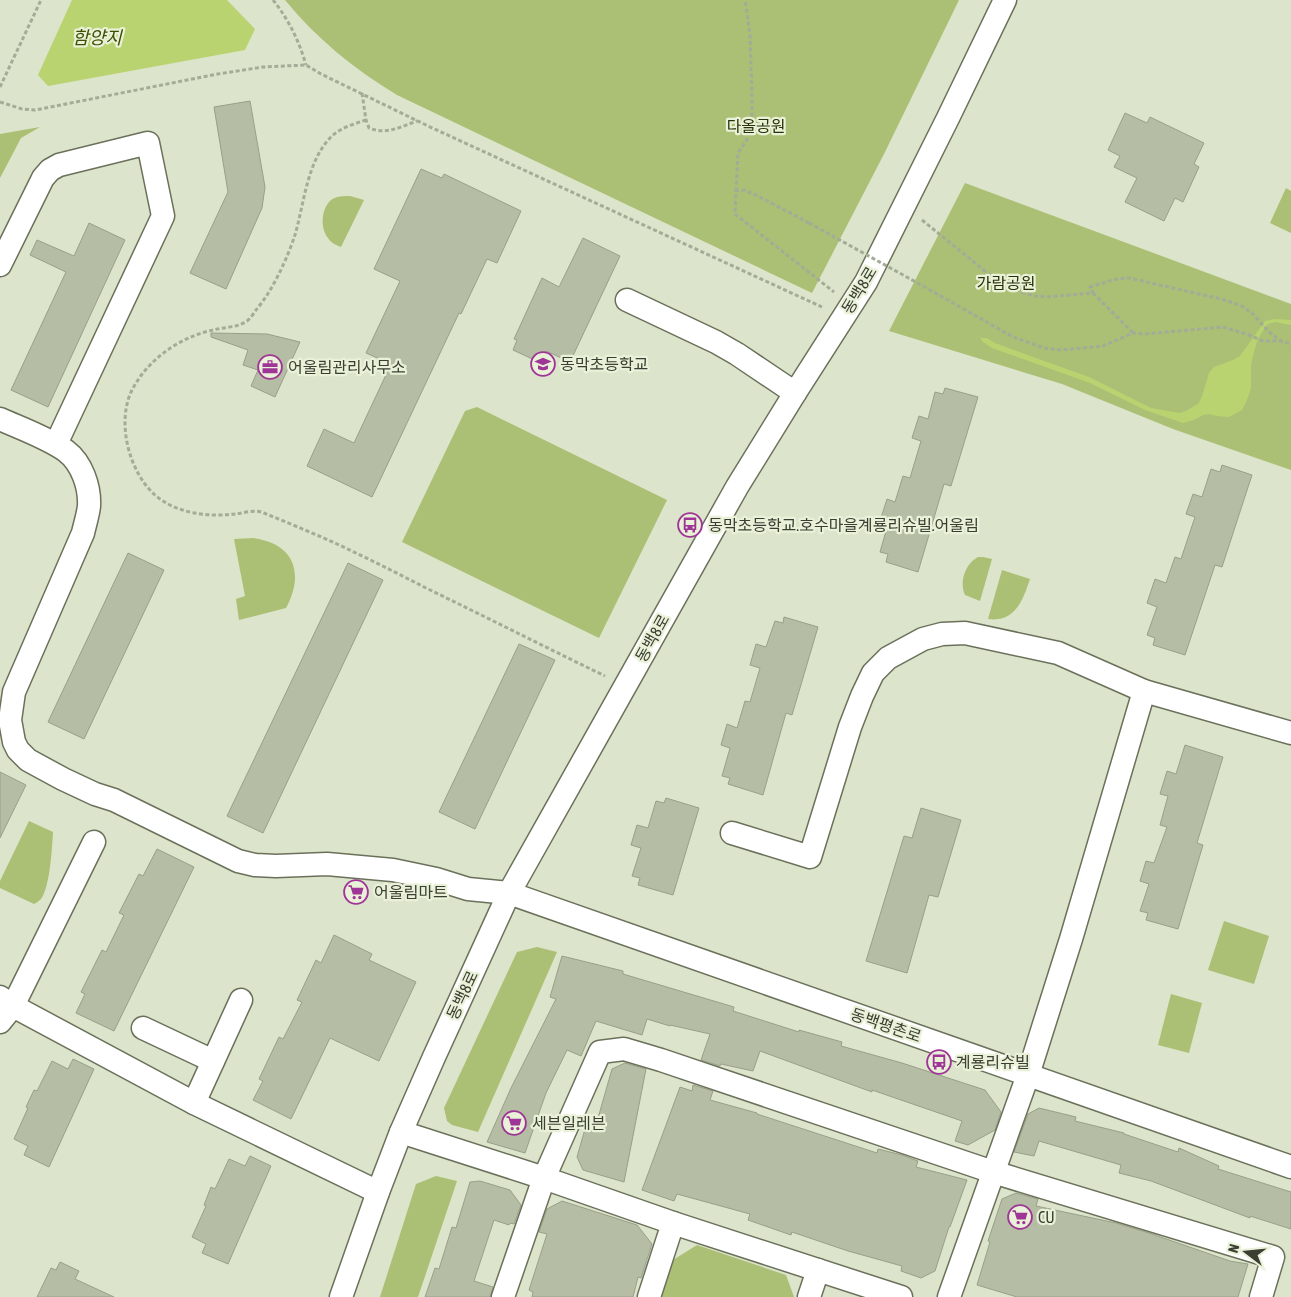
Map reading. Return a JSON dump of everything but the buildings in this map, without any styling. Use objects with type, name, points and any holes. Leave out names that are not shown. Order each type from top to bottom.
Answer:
[{"type":"street","name":"동백8로","points":[[341,1297],[401,1132],[509,893],[738,487],[866,282],[1005,0]]},
{"type":"street","points":[[0,265],[43,178],[50,170],[59,165],[148,143],[163,216],[56,444]]},
{"type":"street","points":[[627,300],[716,342],[795,393]]},
{"type":"street","name":"동백평촌로","points":[[0,418],[56,444],[68,452],[78,464],[85,479],[88,492],[89,506],[83,533],[14,692],[10,720],[12,732],[18,750],[28,760],[238,861],[276,866],[327,864],[393,870],[468,888],[509,893],[1291,1167]]},
{"type":"street","points":[[732,833],[810,857],[850,727],[873,673],[888,658],[923,639],[942,634],[965,633],[1058,653],[1144,690],[1291,733]]},
{"type":"street","points":[[949,1297],[1028,1074],[1071,939],[1144,690]]},
{"type":"street","points":[[94,842],[4,1008],[378,1192]]},
{"type":"street","points":[[194,1103],[241,1000]]},
{"type":"street","points":[[144,1028],[213,1061]]},
{"type":"street","points":[[503,1297],[544,1178],[600,1052],[624,1049],[993,1172],[1273,1257],[1261,1297]]},
{"type":"street","points":[[401,1132],[900,1297]]},
{"type":"street","points":[[649,1297],[673,1223]]},
{"type":"street","points":[[810,1297],[818,1270]]},
{"type":"path","points":[[0,88],[41,0]]},
{"type":"path","points":[[273,0],[296,36],[306,65]]},
{"type":"path","points":[[745,0],[750,35],[752,118],[748,138],[738,153],[735,214],[847,311]]},
{"type":"path","points":[[0,102],[22,109],[35,110],[227,72],[263,67],[306,65],[417,121],[847,311]]},
{"type":"path","points":[[362,93],[369,128],[377,131],[386,131],[417,121]]},
{"type":"path","points":[[366,120],[352,124],[330,137],[312,170],[294,236],[283,263],[259,307],[247,321],[231,327],[197,334],[181,342],[152,362],[141,375],[131,392],[126,411],[126,432],[135,469],[156,496],[169,505],[201,515],[220,516],[258,511],[338,544],[625,687]]},
{"type":"path","points":[[736,191],[744,190],[756,195],[1013,337],[1044,348],[1062,350],[1103,346],[1133,333],[1144,334],[1223,327],[1250,335],[1262,341],[1281,341],[1291,344]]},
{"type":"path","points":[[904,206],[991,276],[1006,284],[1034,296],[1047,298],[1093,293]]},
{"type":"path","points":[[1133,333],[1093,293],[1090,287],[1120,278],[1129,278],[1221,298],[1252,312],[1281,341]]},
{"type":"green space","name":"다올공원","points":[[285,0],[959,0],[884,154],[812,293],[397,95],[351,64],[310,28]]},
{"type":"green space","points":[[40,127],[21,138],[0,178],[0,134]]},
{"type":"green space","name":"가람공원","points":[[965,183],[1291,304],[1291,470],[1173,429],[1062,384],[889,331]]},
{"type":"green space","points":[[1286,188],[1291,191],[1291,233],[1270,223]]},
{"type":"green space","points":[[350,196],[364,200],[341,247],[332,243],[325,234],[323,224],[324,213],[331,200]]},
{"type":"green space","points":[[477,407],[667,500],[599,638],[402,542],[465,411]]},
{"type":"green space","points":[[253,538],[278,546],[286,553],[292,562],[295,572],[295,583],[286,608],[239,620],[236,599],[245,596],[234,539]]},
{"type":"green space","points":[[978,557],[992,559],[980,601],[965,595],[963,590],[964,574],[973,560]]},
{"type":"green space","points":[[1002,570],[1030,579],[1021,602],[1011,614],[997,619],[988,619]]},
{"type":"green space","points":[[29,821],[53,832],[47,886],[41,899],[34,904],[0,888],[0,881]]},
{"type":"green space","points":[[1224,921],[1269,936],[1254,984],[1208,970]]},
{"type":"green space","points":[[537,947],[557,952],[478,1132],[452,1125],[447,1121],[444,1108],[517,952]]},
{"type":"green space","points":[[1171,994],[1202,1003],[1189,1053],[1158,1045]]},
{"type":"green space","points":[[436,1176],[457,1181],[418,1297],[380,1297],[416,1184]]},
{"type":"green space","points":[[697,1245],[786,1275],[794,1297],[661,1297],[673,1260]]},
{"type":"water","name":"함양지","points":[[72,0],[227,0],[255,29],[245,50],[48,86],[38,75]]},
{"type":"water","points":[[1274,319],[1291,320],[1291,325],[1275,322],[1268,324],[1262,332],[1257,341],[1251,365],[1251,388],[1242,410],[1229,417],[1208,414],[1183,423],[1145,410],[1090,383],[992,348],[980,338],[987,338],[995,343],[1089,377],[1151,408],[1180,413],[1199,403],[1209,373],[1214,367],[1240,356],[1265,321]]},
{"type":"place","name":"동막초등학교","points":[[543,364]]},
{"type":"place","name":"어울림관리사무소","points":[[270,367]]},
{"type":"place","name":"동막초등학교.호수마을계룡리슈빌.어울림","points":[[690,525]]},
{"type":"place","name":"어울림마트","points":[[356,892]]},
{"type":"place","name":"계룡리슈빌","points":[[939,1062]]},
{"type":"place","name":"세븐일레븐","points":[[514,1123]]},
{"type":"place","name":"CU","points":[[1020,1217]]}]
